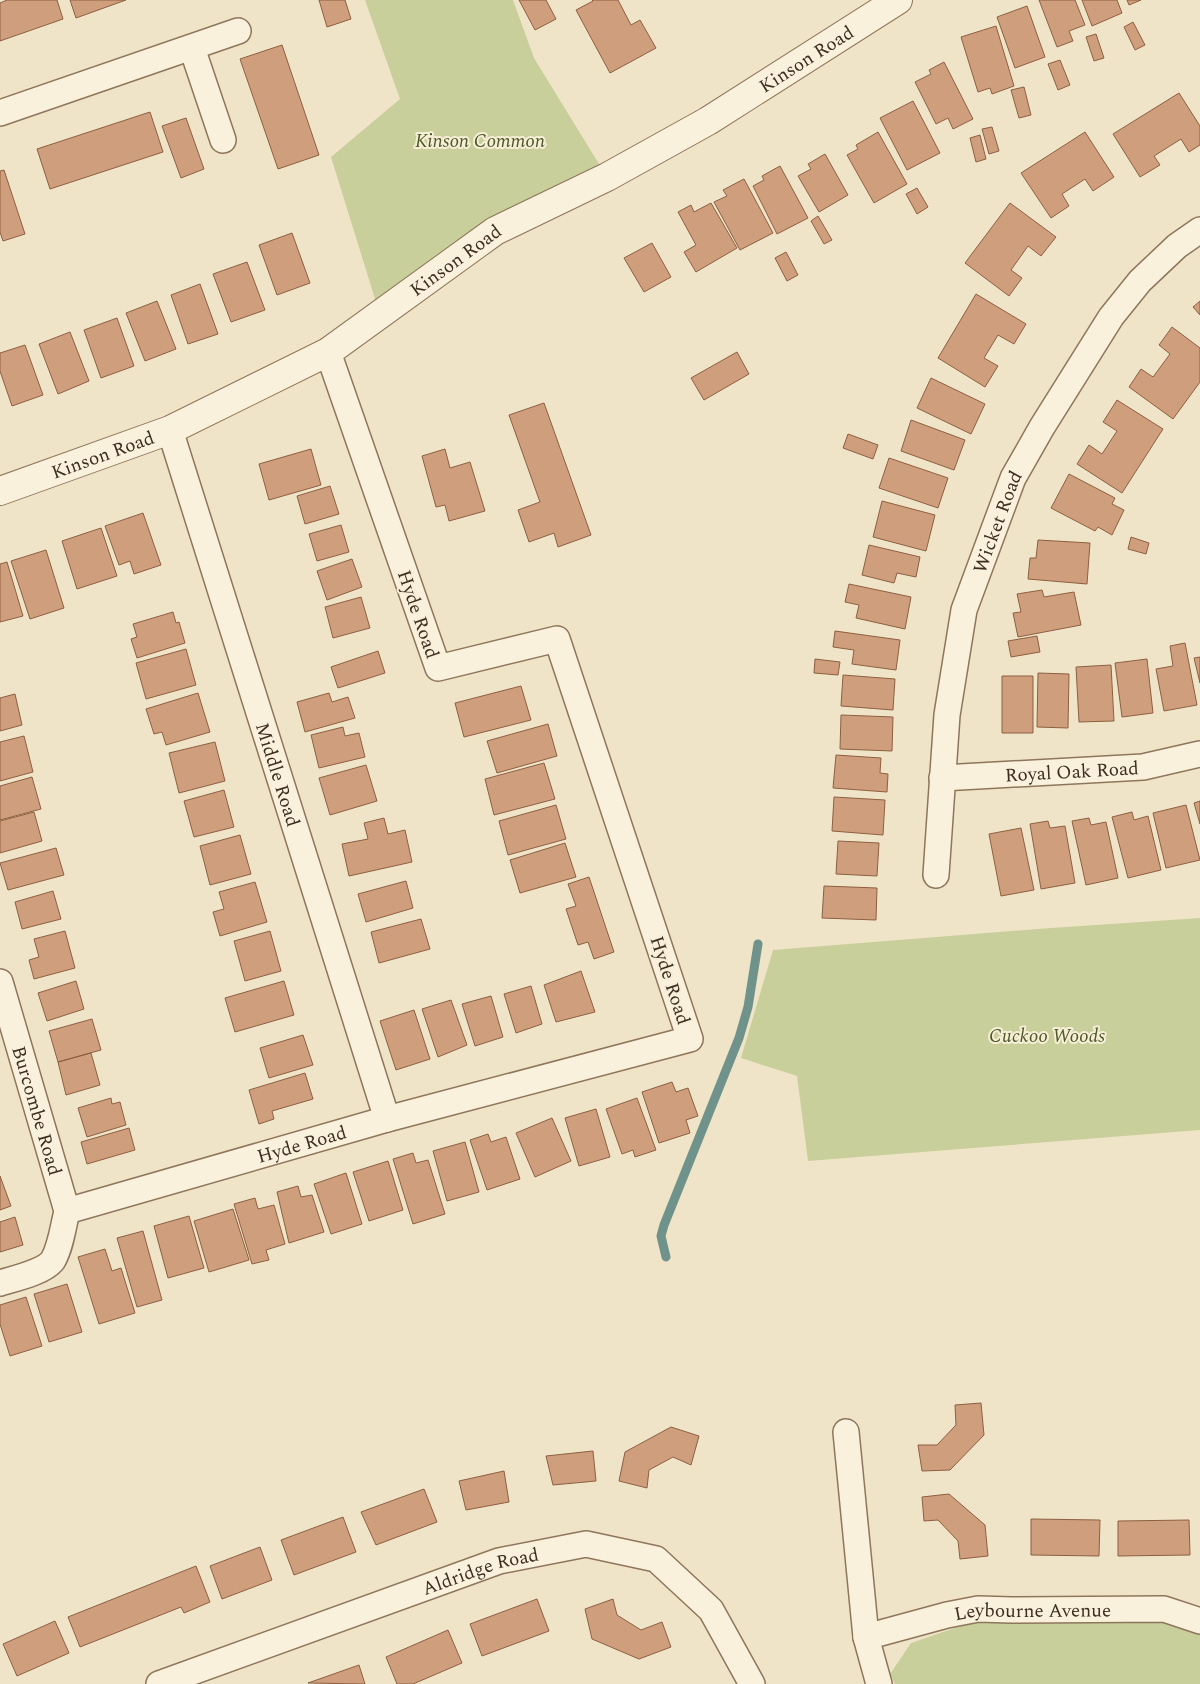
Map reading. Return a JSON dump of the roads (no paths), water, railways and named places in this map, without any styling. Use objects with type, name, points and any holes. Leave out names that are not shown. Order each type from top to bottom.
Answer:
[{"type":"street","name":"Kinson Road","points":[[0,490],[170,430],[328,352],[495,231],[607,177],[708,121],[898,0]]},
{"type":"street","points":[[0,113],[238,31]]},
{"type":"street","points":[[192,48],[222,140]]},
{"type":"street","name":"Wicket Road","points":[[936,875],[946,715],[964,610],[1013,478],[1042,427],[1111,317],[1140,281],[1177,246],[1200,230]]},
{"type":"street","name":"Hyde Road","points":[[67,1211],[387,1119],[690,1038],[558,639],[438,668],[328,352]]},
{"type":"street","name":"Middle Road","points":[[170,430],[387,1119]]},
{"type":"street","name":"Royal Oak Road","points":[[942,778],[1143,767],[1200,754]]},
{"type":"street","name":"Burcombe Road","points":[[0,982],[67,1211]]},
{"type":"street","points":[[0,1284],[37,1271],[52,1262],[61,1239],[67,1211]]},
{"type":"street","points":[[846,1432],[866,1638],[879,1684]]},
{"type":"street","name":"Aldridge Road","points":[[159,1684],[499,1561],[586,1544],[656,1559],[711,1610],[752,1684]]},
{"type":"street","name":"Leybourne Avenue","points":[[866,1638],[947,1615],[978,1609],[1164,1609],[1200,1621]]},
{"type":"waterway","points":[[666,1257],[661,1236],[664,1225],[739,1038],[748,1007],[758,944]]},
{"type":"park label","name":"Kinson Common","points":[[480,140]]},
{"type":"park label","name":"Cuckoo Woods","points":[[1047,1035]]}]
